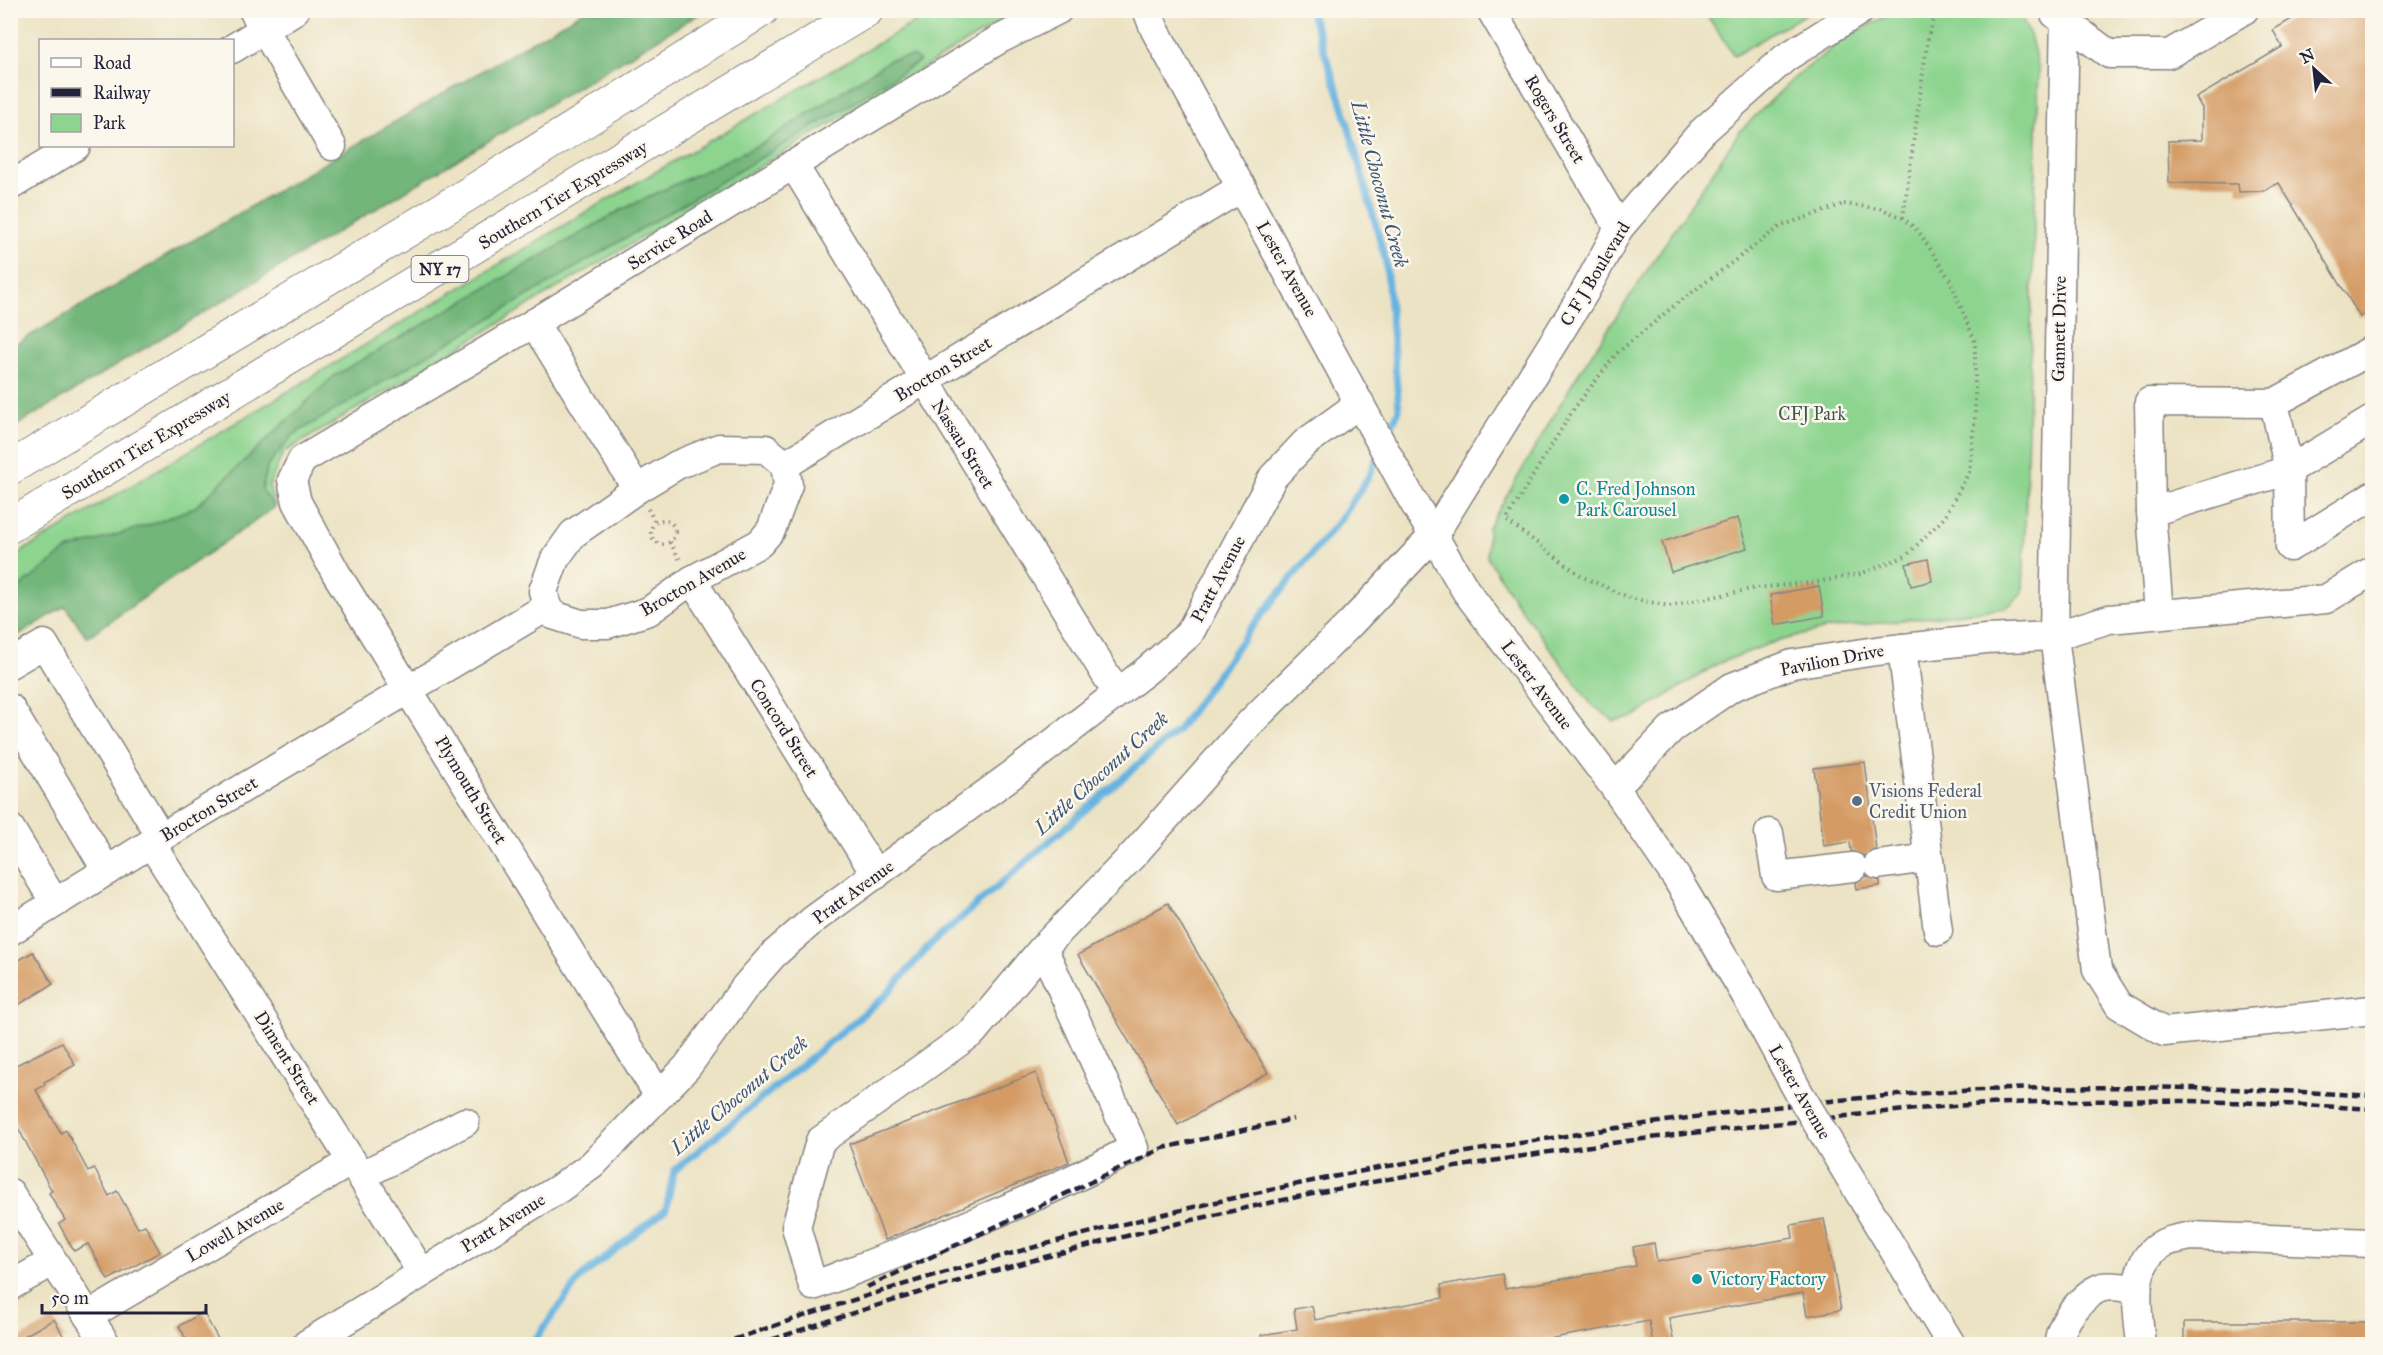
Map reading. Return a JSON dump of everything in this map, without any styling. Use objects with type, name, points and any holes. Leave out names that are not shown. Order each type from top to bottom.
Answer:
[{"type":"highway","name":"NY 17","points":[[10,468],[455,202],[762,10]]},
{"type":"highway","name":"Southern Tier Expressway","points":[[10,526],[867,10]]},
{"type":"street","points":[[234,47],[259,20],[295,10]]},
{"type":"street","name":"Service Road","points":[[292,480],[302,460],[534,323],[998,40],[1058,10]]},
{"type":"street","name":"Lester Avenue","points":[[1147,10],[1155,30],[1432,536],[1466,591],[1615,788],[1676,877],[1748,999],[1799,1093],[1951,1344]]},
{"type":"street","name":"Rogers Street","points":[[1491,10],[1619,228]]},
{"type":"street","name":"C F J Boulevard","points":[[1043,948],[1134,1148],[1082,1176],[966,1227],[813,1286],[796,1227],[820,1141],[973,1032],[1043,948],[1134,854],[1250,723],[1350,624],[1432,536],[1584,294],[1619,228],[1702,132],[1785,58],[1861,10]]},
{"type":"street","points":[[2060,14],[2109,54],[2169,54],[2244,10]]},
{"type":"street","name":"Gannett Drive","points":[[2060,14],[2054,636],[2097,970],[2119,1005],[2164,1032],[2373,1010]]},
{"type":"street","points":[[259,20],[332,146]]},
{"type":"street","points":[[12,183],[74,147]]},
{"type":"street","name":"Nassau Street","points":[[793,164],[1117,693]]},
{"type":"street","name":"Brocton Street","points":[[785,465],[1242,187]]},
{"type":"street","points":[[534,323],[637,489]]},
{"type":"street","points":[[2159,614],[2151,512],[2149,402],[2274,403],[2373,350]]},
{"type":"street","points":[[2274,403],[2289,470],[2290,547],[2373,496]]},
{"type":"street","name":"Pratt Avenue","points":[[307,1344],[568,1183],[592,1165],[687,1067],[745,987],[773,955],[813,920],[1013,774],[1189,634],[1273,477],[1305,442],[1363,410]]},
{"type":"street","points":[[2151,512],[2289,470],[2373,420]]},
{"type":"street","points":[[410,690],[547,607],[543,591],[555,559],[573,534],[637,489],[677,465],[719,448],[766,449],[785,465]]},
{"type":"street","name":"Brocton Avenue","points":[[547,607],[553,615],[581,624],[608,624],[649,611],[692,580],[760,543],[771,530],[788,485],[785,465]]},
{"type":"street","name":"Plymouth Street","points":[[292,480],[297,502],[325,552],[659,1096]]},
{"type":"street","name":"Pavilion Drive","points":[[1615,788],[1671,729],[1732,687],[1792,664],[1902,648],[1986,639],[2054,636],[2109,619],[2326,599],[2373,571]]},
{"type":"street","name":"Concord Street","points":[[692,580],[876,875]]},
{"type":"street","name":"Diment Street","points":[[10,664],[44,644],[156,840],[422,1273]]},
{"type":"street","points":[[1902,648],[1938,931]]},
{"type":"street","name":"Brocton Street","points":[[10,931],[156,840],[410,690]]},
{"type":"street","points":[[10,708],[107,870]]},
{"type":"street","points":[[10,828],[56,903]]},
{"type":"street","points":[[1769,833],[1776,876],[1928,858]]},
{"type":"street","name":"Lowell Avenue","points":[[87,1316],[357,1169],[465,1122]]},
{"type":"street","points":[[10,1193],[106,1344]]},
{"type":"street","points":[[2141,1344],[2136,1289],[2146,1257],[2164,1243],[2191,1236],[2373,1243]]},
{"type":"street","points":[[10,1286],[52,1262]]},
{"type":"street","points":[[2059,1344],[2059,1337],[2071,1310],[2102,1287],[2136,1289]]},
{"type":"path","points":[[1904,218],[1928,37],[1937,10]]},
{"type":"path","points":[[1844,204],[1882,209],[1904,218],[1919,232],[1950,280],[1975,342],[1975,416],[1969,472],[1944,518],[1906,556],[1860,574],[1817,582],[1756,588],[1669,606],[1630,598],[1583,578],[1506,520],[1573,410],[1617,353],[1675,305],[1781,226],[1844,204]]},
{"type":"path","points":[[662,519],[673,525],[675,531],[674,537],[664,544],[652,539],[650,533],[655,522],[662,519]]},
{"type":"green space","points":[[1775,10],[1811,11],[1734,56],[1704,11],[1753,13]]},
{"type":"green space","points":[[584,11],[704,11],[11,429],[11,347]]},
{"type":"green space","points":[[934,11],[1018,11],[283,453],[269,486],[275,507],[87,637],[65,606],[11,640],[11,558],[581,215]]},
{"type":"green space","name":"CFJ Park","points":[[1896,11],[2018,11],[2030,35],[2039,69],[2023,593],[2006,608],[1826,629],[1771,643],[1717,664],[1633,717],[1614,721],[1591,704],[1515,601],[1487,557],[1488,528],[1575,379],[1740,131],[1793,79],[1846,37]]},
{"type":"green space","points":[[913,56],[920,61],[835,114],[293,435],[268,465],[262,490],[275,507],[87,637],[65,606],[11,640],[11,594],[67,550],[155,523],[195,507],[334,376],[621,210],[765,142],[891,59]]},
{"type":"building","points":[[2307,10],[2373,10],[2373,310],[2360,317],[2279,183],[2263,191],[2239,192],[2238,184],[2169,183],[2168,141],[2202,140],[2202,108],[2196,98],[2282,47],[2273,30]]},
{"type":"building","points":[[1738,518],[1747,548],[1671,572],[1662,542]]},
{"type":"building","points":[[1928,559],[1932,581],[1911,586],[1906,564]]},
{"type":"building","points":[[1819,586],[1824,616],[1775,625],[1770,595]]},
{"type":"building","points":[[1865,762],[1876,849],[1865,856],[1851,851],[1850,842],[1824,846],[1814,768]]},
{"type":"building","points":[[1866,876],[1880,881],[1880,886],[1856,889],[1855,883]]},
{"type":"building","points":[[1168,903],[1268,1073],[1178,1125],[1078,955]]},
{"type":"building","points":[[33,952],[53,984],[10,1010],[10,965]]},
{"type":"building","points":[[62,1042],[75,1065],[44,1082],[45,1085],[36,1090],[61,1133],[66,1130],[88,1171],[94,1168],[109,1196],[117,1191],[138,1228],[145,1225],[160,1252],[108,1280],[88,1244],[74,1251],[59,1224],[65,1220],[49,1193],[52,1191],[10,1113],[10,1068]]},
{"type":"building","points":[[1036,1073],[1069,1162],[885,1240],[849,1144]]},
{"type":"building","name":"Victory Factory","points":[[1824,1219],[1841,1310],[1807,1316],[1803,1293],[1669,1318],[1674,1344],[1653,1344],[1649,1321],[1519,1344],[1262,1344],[1261,1335],[1297,1329],[1294,1309],[1312,1306],[1315,1320],[1443,1298],[1441,1285],[1502,1274],[1505,1289],[1636,1266],[1633,1247],[1654,1243],[1657,1262],[1793,1238],[1791,1225]]},
{"type":"building","points":[[203,1312],[221,1344],[189,1344],[179,1326]]},
{"type":"building","points":[[54,1319],[65,1339],[55,1344],[10,1344]]},
{"type":"building","points":[[2184,1322],[2373,1322],[2373,1344],[2184,1344]]},
{"type":"waterway","name":"Little Choconut Creek","points":[[1310,10],[1342,103],[1386,262],[1399,409],[1387,437]]},
{"type":"waterway","name":"Little Choconut Creek","points":[[532,1344],[581,1277],[666,1209],[674,1171],[885,996],[932,943],[1178,730],[1250,629],[1343,516],[1369,476],[1378,455]]},
{"type":"railway","points":[[721,1344],[916,1281],[1113,1227],[1312,1181],[1575,1134],[1699,1116],[1823,1102],[2009,1089],[2146,1087],[2372,1096]]},
{"type":"railway","points":[[759,1344],[881,1304],[1003,1268],[1127,1236],[1376,1181],[1502,1159],[1755,1126],[1882,1112],[2010,1103],[2191,1101],[2372,1109]]},
{"type":"railway","points":[[867,1287],[1163,1148],[1293,1119]]},
{"type":"place","name":"C. Fred Johnson Park Carousel","points":[[1564,499]]},
{"type":"place","name":"Visions Federal Credit Union","points":[[1857,801]]},
{"type":"place","name":"Victory Factory","points":[[1697,1279]]}]
